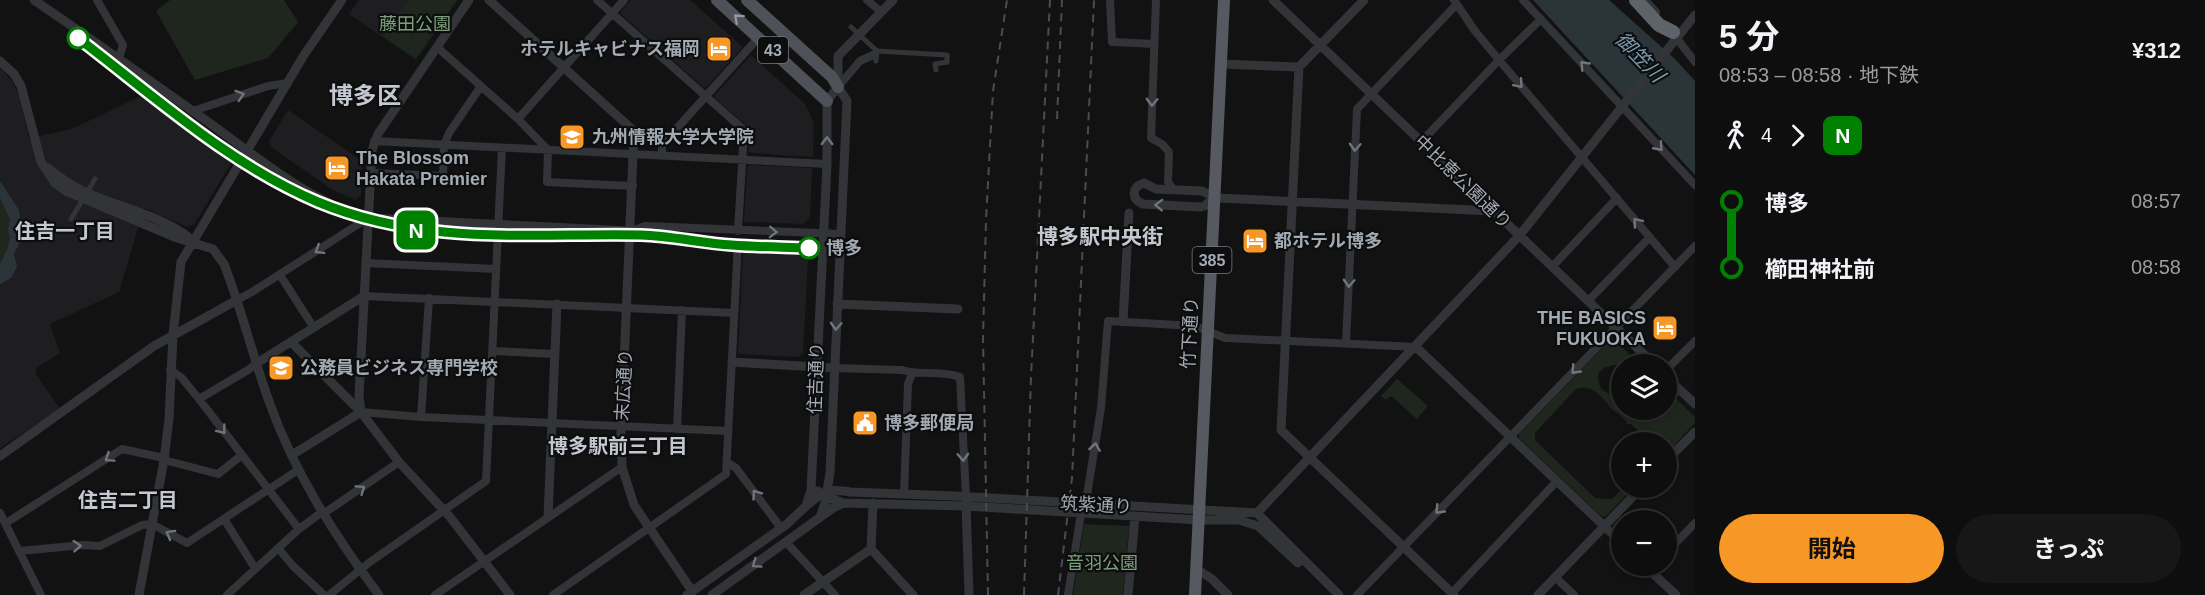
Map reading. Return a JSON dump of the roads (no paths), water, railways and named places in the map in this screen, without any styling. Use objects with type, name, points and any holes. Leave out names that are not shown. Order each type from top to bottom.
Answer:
[{"type":"highway","name":"竹下通り","points":[[1196,595],[1224,0]]},
{"type":"highway","points":[[1636,0],[1659,25],[1675,35]]},
{"type":"main road","name":"43","points":[[717,0],[827,101]]},
{"type":"main road","name":"43","points":[[752,2],[832,77],[838,87]]},
{"type":"street","points":[[34,0],[249,152],[327,204],[348,213],[368,218],[631,231],[645,226],[841,234]]},
{"type":"street","points":[[97,0],[123,45],[119,58]]},
{"type":"street","points":[[139,595],[164,459],[181,262],[249,152],[288,82],[342,0]]},
{"type":"street","points":[[360,412],[368,218],[374,141],[468,0]]},
{"type":"street","name":"末広通り","points":[[489,0],[632,128],[635,136],[622,467],[629,493],[689,593]]},
{"type":"street","points":[[597,0],[744,130],[738,231]]},
{"type":"street","points":[[518,119],[624,0]]},
{"type":"street","points":[[867,0],[880,12]]},
{"type":"street","points":[[838,87],[838,56],[893,0]]},
{"type":"street","points":[[1110,0],[1112,42],[1154,44]]},
{"type":"street","points":[[1156,0],[1150,138],[1162,144],[1169,152],[1168,182],[1173,189]]},
{"type":"street","name":"中比恵公園通り","points":[[1273,0],[1643,354]]},
{"type":"street","points":[[1364,0],[1299,68],[1281,430],[1453,594],[1556,482]]},
{"type":"street","points":[[1523,0],[1695,185]]},
{"type":"street","points":[[1645,0],[1695,62]]},
{"type":"street","points":[[1346,343],[1357,109],[1455,3],[1499,60],[1674,267]]},
{"type":"street","points":[[1340,595],[1257,513],[1519,236],[1623,108],[1675,35],[1695,15]]},
{"type":"street","points":[[1421,142],[1541,19]]},
{"type":"street","points":[[851,27],[875,56]]},
{"type":"street","points":[[662,155],[662,145],[759,37]]},
{"type":"street","points":[[438,48],[518,119],[548,150],[547,182],[633,186]]},
{"type":"street","points":[[827,101],[860,61],[875,56],[947,55],[947,62],[935,64],[936,70]]},
{"type":"street","points":[[0,61],[14,74],[21,86],[36,147],[44,165],[84,191],[132,209],[213,249],[224,264],[270,404],[298,470],[322,513],[379,595]]},
{"type":"street","points":[[1221,64],[1299,68]]},
{"type":"street","points":[[193,111],[268,86],[288,82]]},
{"type":"street","points":[[371,173],[443,176],[444,145],[449,133],[481,86]]},
{"type":"street","name":"住吉通り","points":[[820,517],[830,473],[841,247],[847,101],[838,87]]},
{"type":"street","name":"住吉通り","points":[[806,506],[812,490],[816,368],[824,246],[827,101]]},
{"type":"street","points":[[374,141],[827,164]]},
{"type":"street","points":[[329,595],[360,570],[486,481],[502,148]]},
{"type":"street","points":[[71,219],[95,179]]},
{"type":"street","points":[[1214,197],[1201,207],[1143,204],[1137,202],[1134,190],[1138,185],[1144,183],[1156,189],[1202,191],[1214,197],[1493,211]]},
{"type":"street","points":[[1552,267],[1617,198]]},
{"type":"street","points":[[1123,322],[1129,213]]},
{"type":"street","points":[[0,456],[154,346],[280,275],[368,218]]},
{"type":"street","points":[[631,231],[645,238],[841,247]]},
{"type":"street","points":[[1588,301],[1650,237]]},
{"type":"street","points":[[553,595],[726,474],[738,242]]},
{"type":"street","points":[[1358,595],[1695,246]]},
{"type":"street","points":[[366,262],[496,269]]},
{"type":"street","points":[[280,275],[314,328]]},
{"type":"street","points":[[199,399],[364,296],[734,313]]},
{"type":"street","points":[[421,417],[429,298]]},
{"type":"street","points":[[548,517],[557,304]]},
{"type":"street","points":[[837,304],[958,309]]},
{"type":"street","points":[[677,429],[682,310]]},
{"type":"street","points":[[1068,595],[1101,408],[1108,321],[1195,326],[1222,338],[1416,347],[1611,533]]},
{"type":"street","points":[[1677,359],[1695,341]]},
{"type":"street","points":[[291,342],[360,412],[399,462],[444,511],[510,595]]},
{"type":"street","points":[[493,351],[555,354]]},
{"type":"street","points":[[732,362],[816,368],[902,370],[912,374],[952,374],[960,377],[969,595]]},
{"type":"street","points":[[170,370],[181,377],[199,399],[299,529]]},
{"type":"street","points":[[904,494],[908,384],[912,374]]},
{"type":"street","points":[[1677,387],[1695,404]]},
{"type":"street","points":[[292,455],[360,412],[421,417],[728,430]]},
{"type":"street","points":[[1677,451],[1695,432]]},
{"type":"street","points":[[6,523],[122,449],[218,474],[242,455]]},
{"type":"street","points":[[227,595],[299,529],[399,462]]},
{"type":"street","points":[[728,463],[736,468],[781,528]]},
{"type":"street","points":[[435,595],[622,467]]},
{"type":"street","points":[[19,551],[83,545],[100,546],[142,525],[152,524],[187,543],[298,470]]},
{"type":"street","points":[[830,473],[834,487],[844,492]]},
{"type":"street","points":[[689,593],[781,528],[825,493],[813,483],[812,474]]},
{"type":"street","name":"筑紫通り","points":[[825,493],[904,494],[966,502]]},
{"type":"street","name":"筑紫通り","points":[[825,493],[844,503],[966,502],[1199,515],[1239,520],[1258,526],[1333,595]]},
{"type":"street","points":[[1538,595],[1631,498]]},
{"type":"street","points":[[712,595],[820,517],[844,503]]},
{"type":"street","points":[[873,503],[871,549],[913,595]]},
{"type":"street","name":"筑紫通り","points":[[1083,508],[1135,516],[1257,513]]},
{"type":"street","points":[[0,513],[41,595]]},
{"type":"street","points":[[1128,595],[1135,516]]},
{"type":"street","points":[[224,519],[255,568]]},
{"type":"street","points":[[1677,542],[1695,523]]},
{"type":"street","points":[[786,542],[835,595]]},
{"type":"street","points":[[278,548],[293,566],[324,595]]},
{"type":"street","points":[[804,595],[871,549]]},
{"type":"street","points":[[1198,570],[1212,579],[1228,595]]},
{"type":"street","points":[[1658,576],[1676,595]]},
{"type":"street","points":[[1555,577],[1574,595]]},
{"type":"water","name":"御笠川","points":[[1533,0],[1609,0],[1675,59],[1695,81],[1695,175]]},
{"type":"water","points":[[0,181],[19,210],[22,238],[14,254],[17,267],[11,278],[0,284],[0,264],[10,238],[8,230],[10,220],[0,198]]},
{"type":"railway","points":[[988,595],[983,339],[986,219],[993,91],[1007,0]]},
{"type":"railway","points":[[1024,595],[1031,377],[1050,0]]},
{"type":"railway","points":[[1057,119],[1062,0]]},
{"type":"railway","points":[[1058,595],[1072,478],[1094,0]]},
{"type":"metro line","name":"N","points":[[78,38],[234,158],[284,186],[356,215],[414,229],[452,234],[643,235],[678,237],[730,245],[809,248]]},
{"type":"place","name":"ホテルキャビナス福岡","points":[[719,49]]},
{"type":"place","name":"九州情報大学大学院","points":[[572,137]]},
{"type":"place","name":"The Blossom Hakata Premier","points":[[337,168]]},
{"type":"place","name":"都ホテル博多","points":[[1255,241]]},
{"type":"place","name":"博多","points":[[809,248]]},
{"type":"place","name":"THE BASICS FUKUOKA","points":[[1665,328]]},
{"type":"place","name":"公務員ビジネス専門学校","points":[[281,368]]},
{"type":"place","name":"博多郵便局","points":[[865,423]]},
{"type":"district","name":"博多区","points":[[365,96]]},
{"type":"district","name":"住吉一丁目","points":[[65,231]]},
{"type":"district","name":"博多駅中央街","points":[[1100,237]]},
{"type":"district","name":"博多駅前三丁目","points":[[618,446]]},
{"type":"district","name":"住吉二丁目","points":[[128,500]]},
{"type":"park label","name":"藤田公園","points":[[415,24]]},
{"type":"park label","name":"音羽公園","points":[[1102,563]]}]
